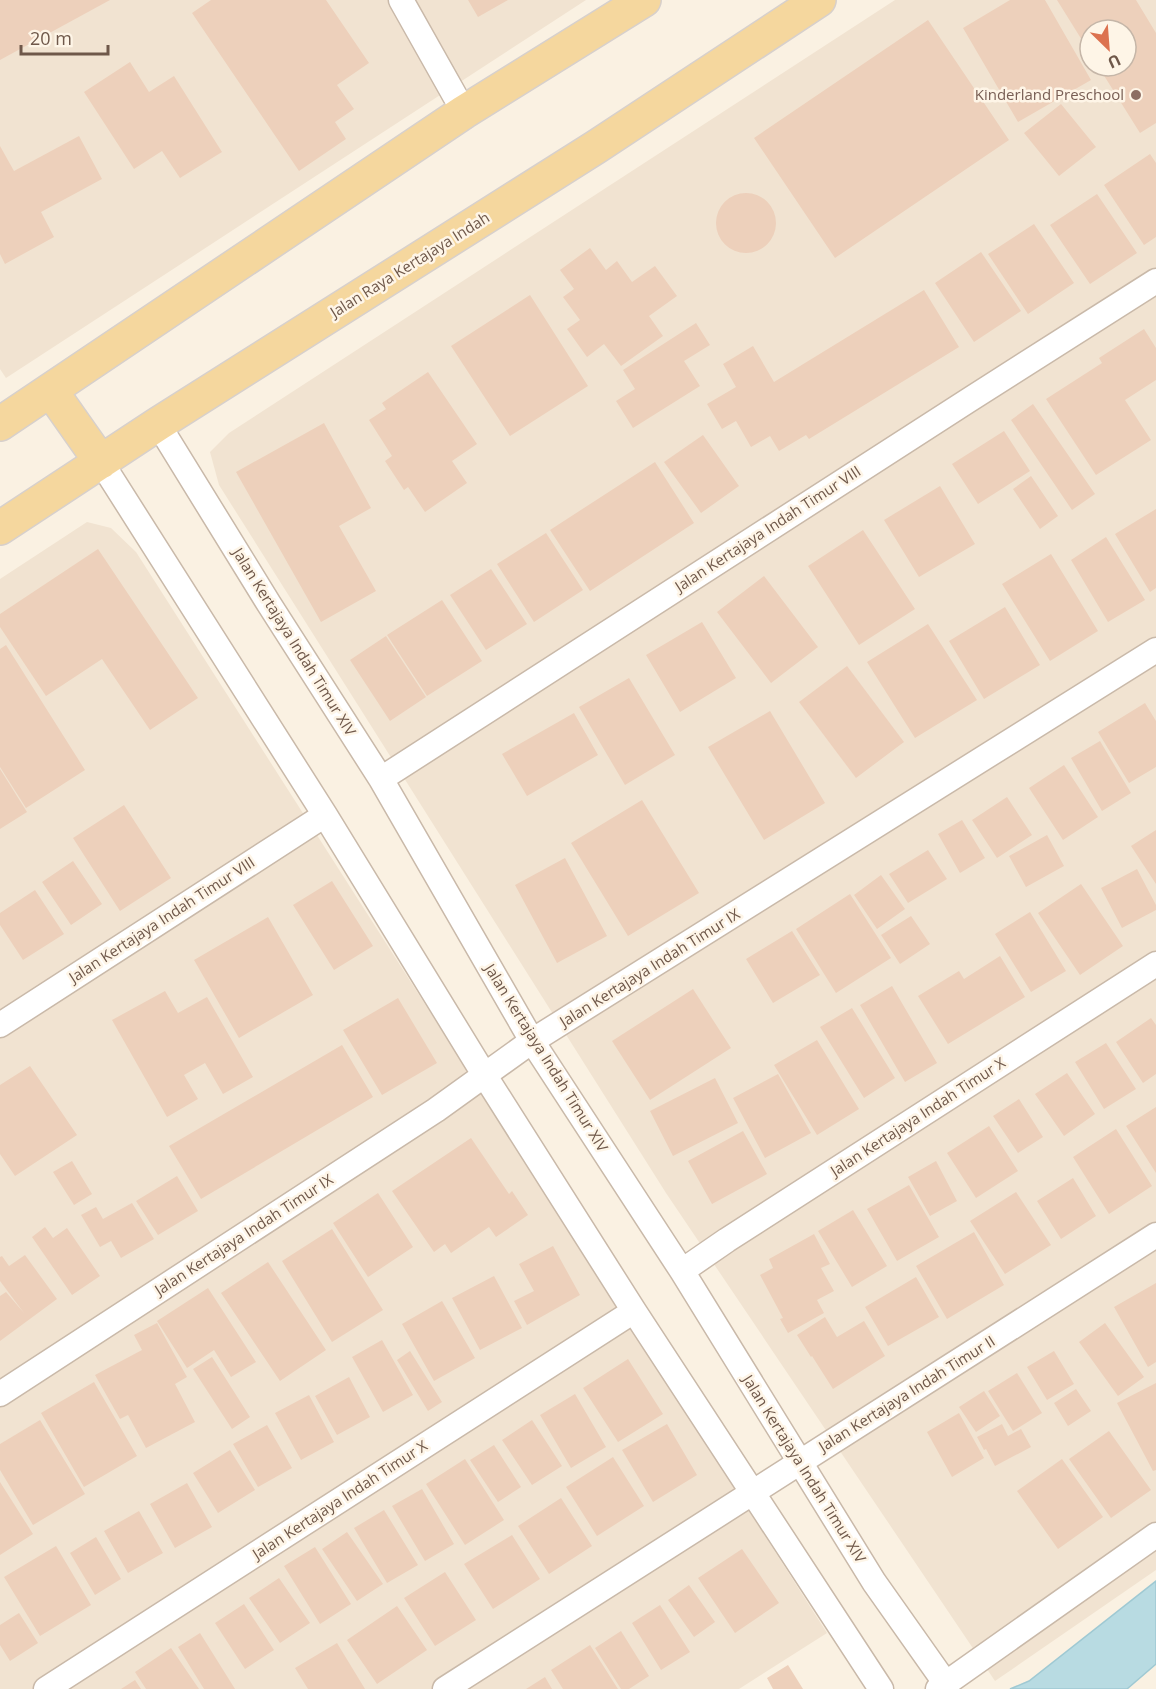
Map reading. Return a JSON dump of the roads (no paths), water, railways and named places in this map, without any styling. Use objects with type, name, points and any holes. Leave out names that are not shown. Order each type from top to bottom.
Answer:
[{"type":"main road","points":[[0,424],[464,112],[644,0]]},
{"type":"main road","name":"Jalan Raya Kertajaya Indah","points":[[0,528],[158,424],[596,147],[819,0]]},
{"type":"main road","points":[[51,391],[102,462]]},
{"type":"street","points":[[401,0],[464,112]]},
{"type":"street","name":"Jalan Kertajaya Indah Timur VIII","points":[[381,779],[1156,281]]},
{"type":"street","name":"Jalan Kertajaya Indah Timur XIV","points":[[158,424],[268,604],[381,779],[532,1041],[682,1271],[874,1582],[942,1686]]},
{"type":"street","points":[[102,462],[325,814],[485,1076],[634,1311],[881,1689]]},
{"type":"street","name":"Jalan Kertajaya Indah Timur IX","points":[[0,1394],[436,1110],[532,1041],[1156,650]]},
{"type":"street","name":"Jalan Kertajaya Indah Timur VIII","points":[[0,1025],[325,814]]},
{"type":"street","name":"Jalan Kertajaya Indah Timur X","points":[[682,1271],[1156,964]]},
{"type":"street","name":"Jalan Kertajaya Indah Timur II","points":[[445,1689],[753,1491],[854,1430],[1156,1235]]},
{"type":"street","name":"Jalan Kertajaya Indah Timur X","points":[[46,1689],[634,1311]]},
{"type":"street","points":[[942,1686],[1156,1535]]},
{"type":"water","points":[[1156,1581],[1156,1664],[1127,1689],[1010,1689],[1029,1681]]},
{"type":"place","name":"Kinderland Preschool","points":[[1136,95]]}]
